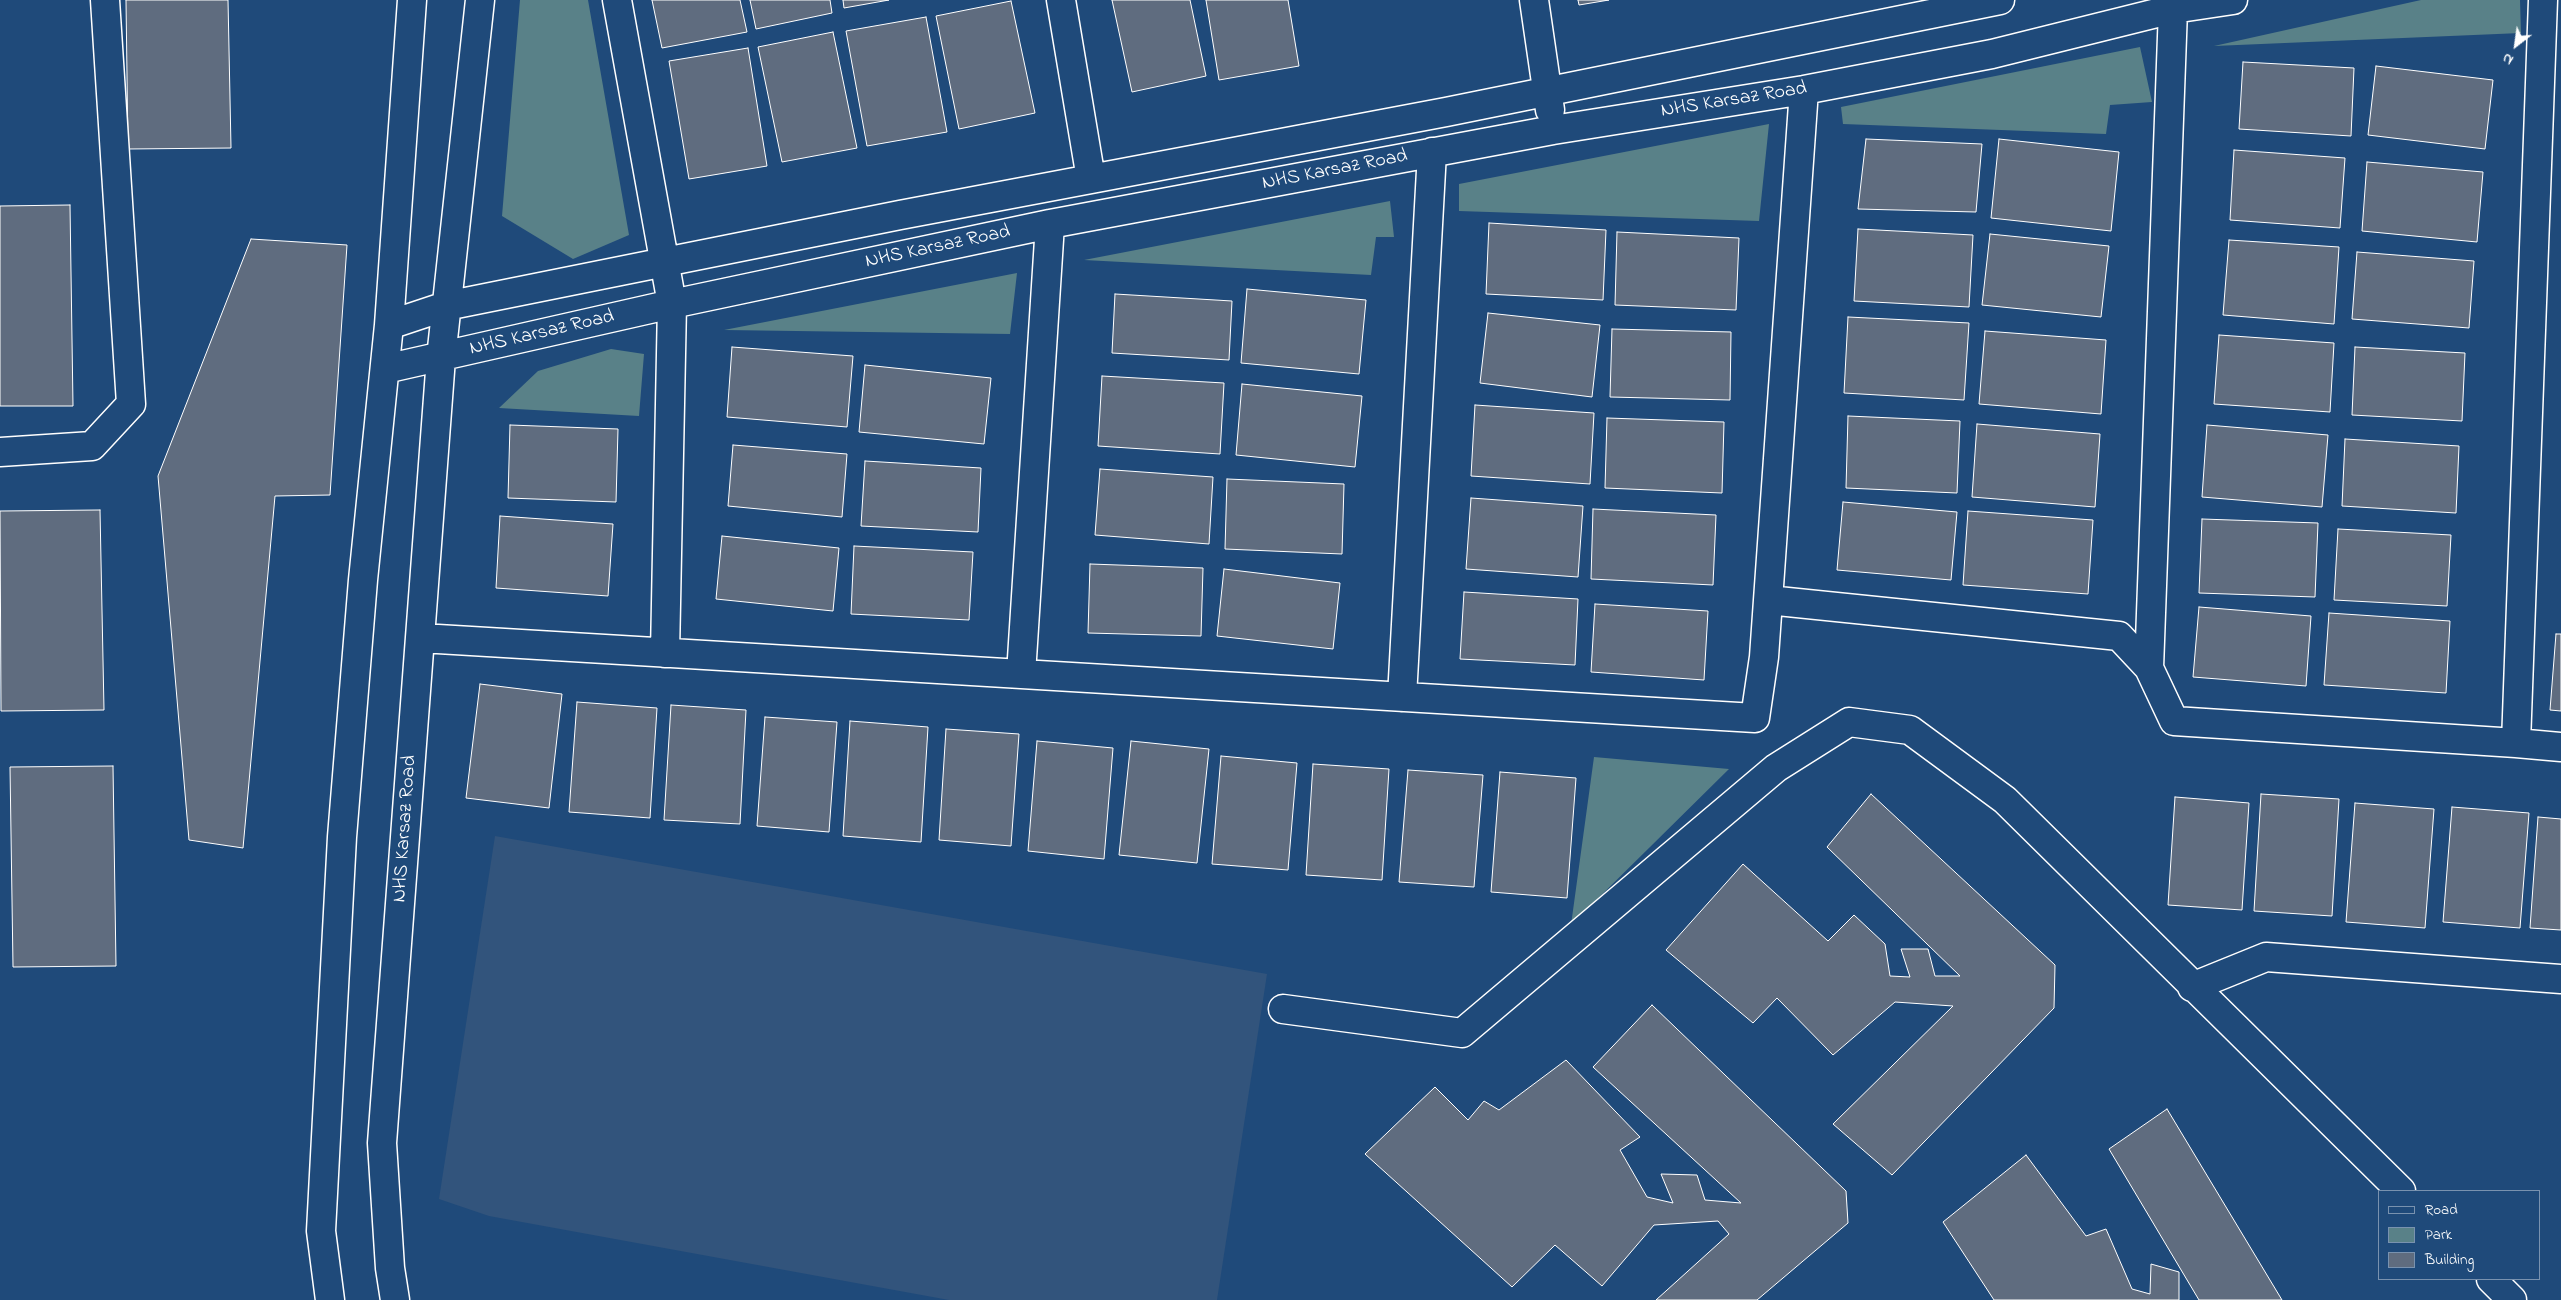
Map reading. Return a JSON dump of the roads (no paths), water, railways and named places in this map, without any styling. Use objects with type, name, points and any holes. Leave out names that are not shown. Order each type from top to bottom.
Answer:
[{"type":"street","points":[[0,452],[92,446],[131,404],[105,0]]},
{"type":"street","points":[[330,1300],[321,1231],[342,837],[363,580],[389,325],[412,0]]},
{"type":"street","points":[[441,358],[480,0]]},
{"type":"street","points":[[617,0],[672,304],[665,653]]},
{"type":"street","points":[[1061,0],[1091,179]]},
{"type":"street","points":[[1534,0],[1553,130]]},
{"type":"street","name":"NHS Karsaz Road","points":[[385,369],[441,358],[672,304],[1050,224],[1553,130],[1804,90],[1992,54],[2173,9],[2233,0]]},
{"type":"street","points":[[2516,743],[2543,0]]},
{"type":"street","name":"NHS Karsaz Road","points":[[389,325],[446,306],[1548,91],[1986,1]]},
{"type":"street","points":[[2149,668],[2173,9]]},
{"type":"street","points":[[421,638],[1755,718],[1764,657],[1804,90]]},
{"type":"street","points":[[1402,697],[1432,152]]},
{"type":"street","points":[[1021,674],[1050,224]]},
{"type":"street","name":"NHS Karsaz Road","points":[[395,1300],[390,1268],[382,1143],[441,358]]},
{"type":"street","points":[[1768,600],[2119,636],[2149,668],[2174,721],[2561,747]]},
{"type":"street","points":[[1283,1009],[1462,1033],[1776,768],[1848,722],[1910,730],[2006,800],[2192,987],[2400,1190]]},
{"type":"street","points":[[2192,987],[2266,957],[2561,979]]},
{"type":"street","points":[[2492,1280],[2512,1300]]}]
